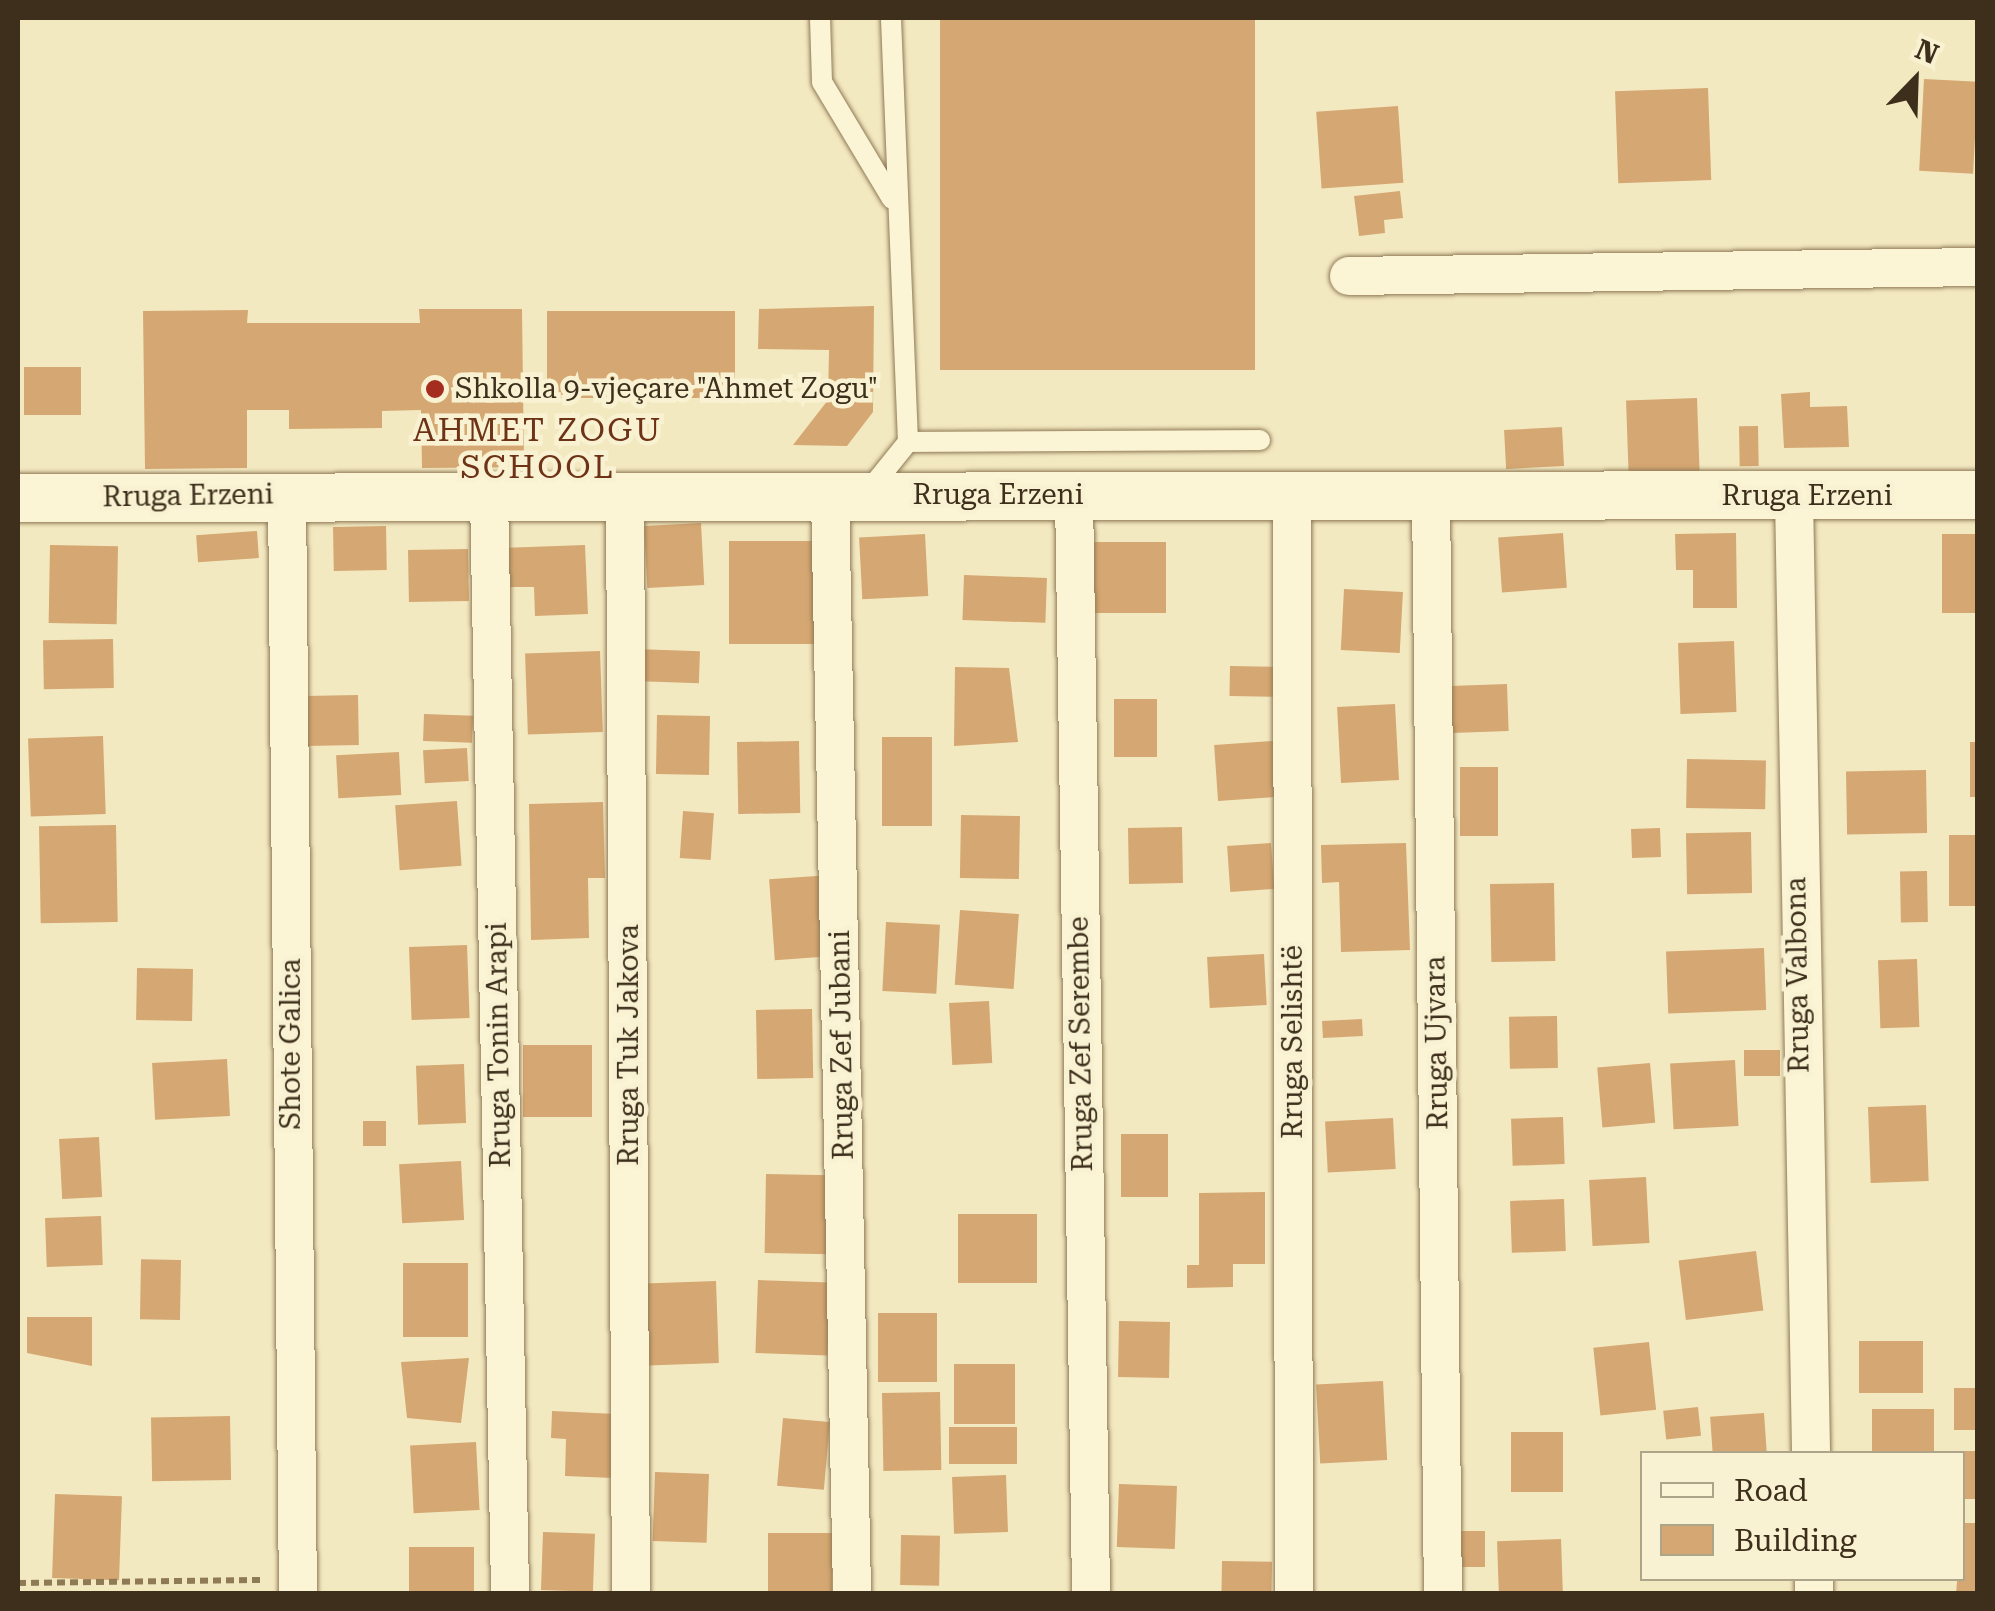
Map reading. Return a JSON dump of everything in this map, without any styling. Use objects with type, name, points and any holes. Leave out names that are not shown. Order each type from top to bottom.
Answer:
[{"type":"street","points":[[1350,276],[1978,267]]},
{"type":"street","name":"Rruga Erzeni","points":[[18,498],[287,494],[1074,496],[1292,490],[1978,495]]},
{"type":"street","name":"Rruga Selishtë","points":[[1292,490],[1294,1594]]},
{"type":"street","name":"Rruga Ujvara","points":[[1431,493],[1444,1594]]},
{"type":"street","name":"Shote Galica","points":[[287,494],[298,1587]]},
{"type":"street","name":"Rruga Tonin Arapi","points":[[489,496],[510,1594]]},
{"type":"street","name":"Rruga Tuk Jakova","points":[[625,496],[631,1594]]},
{"type":"street","name":"Rruga Zef Jubani","points":[[847,496],[852,1594]]},
{"type":"street","name":"Rruga Zef Serembe","points":[[1074,496],[1090,1594]]},
{"type":"street","name":"Rruga Valbona","points":[[1794,496],[1811,1451]]},
{"type":"lane","points":[[820,18],[822,82],[894,200]]},
{"type":"lane","points":[[891,18],[894,200],[908,294],[908,442]]},
{"type":"lane","points":[[847,496],[908,442],[1260,440]]},
{"type":"path","points":[[18,1584],[298,1587]]},
{"type":"building","points":[[940,18],[1255,18],[1255,370],[940,370]]},
{"type":"building","points":[[1924,79],[1978,82],[1973,174],[1919,171]]},
{"type":"building","points":[[1708,88],[1711,180],[1618,183],[1615,91]]},
{"type":"building","points":[[1398,106],[1403,183],[1322,189],[1316,112]]},
{"type":"building","points":[[1400,191],[1403,218],[1384,220],[1385,233],[1359,236],[1354,196]]},
{"type":"building","points":[[874,306],[873,412],[847,446],[793,445],[828,400],[829,350],[758,349],[759,309]]},
{"type":"building","points":[[419,309],[522,309],[524,467],[422,468],[421,410],[382,411],[382,428],[289,429],[289,410],[247,410],[247,468],[145,469],[143,311],[248,310],[247,323],[420,323]]},
{"type":"building","points":[[547,311],[735,311],[735,398],[547,398]]},
{"type":"building","points":[[24,367],[81,367],[81,415],[24,415]]},
{"type":"building","points":[[1810,392],[1810,407],[1847,406],[1849,447],[1784,448],[1781,394]]},
{"type":"building","points":[[1697,398],[1700,471],[1629,473],[1626,400]]},
{"type":"building","points":[[1739,426],[1758,426],[1759,466],[1740,466]]},
{"type":"building","points":[[1562,427],[1564,466],[1506,469],[1504,430]]},
{"type":"building","points":[[701,523],[704,585],[647,588],[644,526]]},
{"type":"building","points":[[386,526],[387,570],[334,571],[333,527]]},
{"type":"building","points":[[257,531],[259,558],[198,562],[196,535]]},
{"type":"building","points":[[1563,533],[1567,588],[1502,592],[1498,538]]},
{"type":"building","points":[[1736,533],[1737,608],[1693,608],[1693,570],[1676,570],[1675,534]]},
{"type":"building","points":[[925,534],[928,596],[862,599],[859,537]]},
{"type":"building","points":[[1942,534],[1978,534],[1978,613],[1942,613]]},
{"type":"building","points":[[729,541],[817,541],[817,644],[729,644]]},
{"type":"building","points":[[1094,542],[1166,542],[1166,613],[1094,613]]},
{"type":"building","points":[[50,545],[118,546],[117,624],[49,623]]},
{"type":"building","points":[[585,545],[588,614],[535,616],[534,587],[504,587],[502,548]]},
{"type":"building","points":[[468,549],[469,601],[409,602],[408,550]]},
{"type":"building","points":[[964,575],[1047,578],[1045,623],[962,620]]},
{"type":"building","points":[[1344,589],[1403,592],[1400,653],[1341,650]]},
{"type":"building","points":[[113,639],[114,688],[44,689],[43,640]]},
{"type":"building","points":[[1734,641],[1736,712],[1681,714],[1678,643]]},
{"type":"building","points":[[635,649],[700,651],[699,683],[634,681]]},
{"type":"building","points":[[600,651],[603,732],[528,735],[525,654]]},
{"type":"building","points":[[1230,666],[1280,667],[1279,697],[1229,696]]},
{"type":"building","points":[[955,667],[1009,668],[1018,742],[954,746]]},
{"type":"building","points":[[1507,684],[1509,731],[1452,733],[1450,686]]},
{"type":"building","points":[[358,695],[359,745],[306,746],[305,696]]},
{"type":"building","points":[[1114,699],[1157,699],[1157,757],[1114,757]]},
{"type":"building","points":[[1395,704],[1399,780],[1341,783],[1337,707]]},
{"type":"building","points":[[424,714],[473,716],[472,743],[423,741]]},
{"type":"building","points":[[657,715],[710,716],[709,775],[656,774]]},
{"type":"building","points":[[103,736],[106,814],[31,817],[28,739]]},
{"type":"building","points":[[882,737],[932,737],[932,826],[882,826]]},
{"type":"building","points":[[799,741],[800,813],[738,814],[737,742]]},
{"type":"building","points":[[1273,741],[1277,797],[1218,801],[1214,745]]},
{"type":"building","points":[[1970,742],[1978,742],[1978,797],[1970,797]]},
{"type":"building","points":[[467,748],[469,781],[425,783],[423,750]]},
{"type":"building","points":[[399,752],[401,795],[338,798],[336,755]]},
{"type":"building","points":[[1687,759],[1766,760],[1765,809],[1686,808]]},
{"type":"building","points":[[1460,767],[1498,767],[1498,836],[1460,836]]},
{"type":"building","points":[[1926,770],[1927,833],[1847,834],[1846,771]]},
{"type":"building","points":[[457,801],[462,866],[400,870],[395,805]]},
{"type":"building","points":[[603,802],[605,878],[588,878],[589,938],[531,940],[529,804]]},
{"type":"building","points":[[683,811],[714,813],[711,860],[680,858]]},
{"type":"building","points":[[961,815],[1020,816],[1019,879],[960,878]]},
{"type":"building","points":[[116,825],[118,922],[41,923],[39,826]]},
{"type":"building","points":[[1182,827],[1183,883],[1129,884],[1128,828]]},
{"type":"building","points":[[1660,828],[1661,857],[1632,858],[1631,829]]},
{"type":"building","points":[[1751,832],[1752,893],[1687,894],[1686,833]]},
{"type":"building","points":[[1949,835],[1978,835],[1978,906],[1949,906]]},
{"type":"building","points":[[1271,843],[1274,889],[1230,892],[1227,846]]},
{"type":"building","points":[[1406,843],[1410,950],[1341,952],[1339,882],[1322,883],[1321,845]]},
{"type":"building","points":[[1900,871],[1927,871],[1928,922],[1901,922]]},
{"type":"building","points":[[831,875],[837,956],[775,960],[769,879]]},
{"type":"building","points":[[1554,883],[1555,961],[1491,962],[1490,884]]},
{"type":"building","points":[[960,910],[1019,914],[1014,989],[955,985]]},
{"type":"building","points":[[886,922],[940,925],[936,994],[882,991]]},
{"type":"building","points":[[467,945],[470,1018],[412,1020],[409,947]]},
{"type":"building","points":[[1764,948],[1766,1010],[1668,1013],[1666,951]]},
{"type":"building","points":[[1264,954],[1267,1005],[1210,1008],[1207,957]]},
{"type":"building","points":[[1917,959],[1919,1027],[1880,1028],[1878,960]]},
{"type":"building","points":[[137,968],[193,969],[192,1021],[136,1020]]},
{"type":"building","points":[[989,1001],[992,1063],[952,1065],[949,1003]]},
{"type":"building","points":[[812,1009],[813,1078],[757,1079],[756,1010]]},
{"type":"building","points":[[1557,1016],[1558,1068],[1510,1069],[1509,1017]]},
{"type":"building","points":[[1362,1019],[1363,1036],[1323,1038],[1322,1021]]},
{"type":"building","points":[[523,1045],[592,1045],[592,1117],[523,1117]]},
{"type":"building","points":[[1744,1050],[1780,1050],[1780,1076],[1744,1076]]},
{"type":"building","points":[[227,1059],[230,1116],[155,1120],[152,1063]]},
{"type":"building","points":[[1735,1060],[1738,1126],[1674,1129],[1670,1063]]},
{"type":"building","points":[[1650,1063],[1655,1123],[1602,1127],[1597,1068]]},
{"type":"building","points":[[464,1064],[466,1123],[418,1125],[416,1066]]},
{"type":"building","points":[[1926,1105],[1929,1181],[1871,1183],[1868,1107]]},
{"type":"building","points":[[1563,1117],[1565,1164],[1513,1166],[1511,1119]]},
{"type":"building","points":[[1393,1118],[1396,1169],[1328,1172],[1325,1122]]},
{"type":"building","points":[[363,1121],[386,1121],[386,1146],[363,1146]]},
{"type":"building","points":[[1121,1134],[1168,1134],[1168,1197],[1121,1197]]},
{"type":"building","points":[[99,1137],[102,1197],[62,1199],[59,1139]]},
{"type":"building","points":[[461,1161],[464,1220],[402,1223],[399,1164]]},
{"type":"building","points":[[766,1174],[832,1175],[831,1254],[765,1253]]},
{"type":"building","points":[[1646,1177],[1649,1243],[1593,1246],[1589,1180]]},
{"type":"building","points":[[1265,1192],[1265,1264],[1233,1264],[1233,1287],[1187,1288],[1187,1265],[1199,1265],[1199,1193]]},
{"type":"building","points":[[1564,1199],[1566,1251],[1512,1253],[1510,1201]]},
{"type":"building","points":[[958,1214],[1037,1214],[1037,1283],[958,1283]]},
{"type":"building","points":[[101,1216],[103,1265],[47,1267],[45,1218]]},
{"type":"building","points":[[1756,1251],[1763,1311],[1686,1320],[1679,1261]]},
{"type":"building","points":[[141,1259],[181,1260],[180,1320],[140,1319]]},
{"type":"building","points":[[403,1263],[468,1263],[468,1337],[403,1337]]},
{"type":"building","points":[[758,1280],[830,1283],[827,1355],[755,1353]]},
{"type":"building","points":[[716,1281],[719,1363],[648,1365],[645,1283]]},
{"type":"building","points":[[878,1313],[937,1313],[937,1382],[878,1382]]},
{"type":"building","points":[[27,1317],[92,1317],[92,1366],[27,1353]]},
{"type":"building","points":[[1119,1321],[1170,1322],[1169,1378],[1118,1377]]},
{"type":"building","points":[[1859,1341],[1923,1341],[1923,1393],[1859,1393]]},
{"type":"building","points":[[1649,1342],[1656,1410],[1600,1415],[1593,1348]]},
{"type":"building","points":[[469,1358],[461,1423],[407,1418],[401,1362]]},
{"type":"building","points":[[954,1364],[1015,1364],[1015,1424],[954,1424]]},
{"type":"building","points":[[1383,1381],[1387,1460],[1320,1463],[1316,1385]]},
{"type":"building","points":[[1954,1388],[1978,1388],[1978,1430],[1954,1430]]},
{"type":"building","points":[[940,1392],[941,1470],[883,1471],[882,1393]]},
{"type":"building","points":[[1698,1407],[1701,1436],[1666,1439],[1663,1411]]},
{"type":"building","points":[[1872,1409],[1934,1409],[1934,1451],[1872,1451]]},
{"type":"building","points":[[552,1411],[616,1414],[613,1478],[565,1476],[566,1439],[551,1438]]},
{"type":"building","points":[[1764,1413],[1767,1451],[1713,1451],[1710,1417]]},
{"type":"building","points":[[230,1416],[231,1480],[152,1481],[151,1417]]},
{"type":"building","points":[[783,1418],[830,1422],[824,1490],[777,1486]]},
{"type":"building","points":[[949,1427],[1017,1427],[1017,1464],[949,1464]]},
{"type":"building","points":[[1511,1432],[1563,1432],[1563,1492],[1511,1492]]},
{"type":"building","points":[[476,1442],[480,1510],[414,1513],[410,1445]]},
{"type":"building","points":[[1965,1451],[1978,1451],[1978,1499],[1965,1499]]},
{"type":"building","points":[[655,1472],[709,1474],[707,1543],[653,1541]]},
{"type":"building","points":[[1006,1475],[1008,1532],[954,1534],[952,1477]]},
{"type":"building","points":[[1119,1484],[1177,1486],[1175,1549],[1117,1547]]},
{"type":"building","points":[[55,1494],[122,1496],[119,1580],[52,1578]]},
{"type":"building","points":[[1965,1523],[1978,1523],[1978,1594],[1956,1594],[1957,1581],[1965,1581]]},
{"type":"building","points":[[1452,1531],[1485,1531],[1485,1567],[1452,1567]]},
{"type":"building","points":[[543,1532],[595,1534],[593,1592],[541,1590]]},
{"type":"building","points":[[768,1533],[832,1533],[832,1594],[768,1594]]},
{"type":"building","points":[[901,1535],[940,1536],[939,1586],[900,1585]]},
{"type":"building","points":[[1561,1539],[1563,1594],[1499,1594],[1497,1541]]},
{"type":"building","points":[[409,1547],[474,1547],[474,1594],[409,1594]]},
{"type":"building","points":[[1222,1561],[1272,1562],[1271,1594],[1221,1594]]},
{"type":"place","name":"Shkolla 9-vjeçare \"Ahmet Zogu\"","points":[[435,389]]},
{"type":"district","name":"AHMET ZOGU SCHOOL","points":[[538,450]]}]
